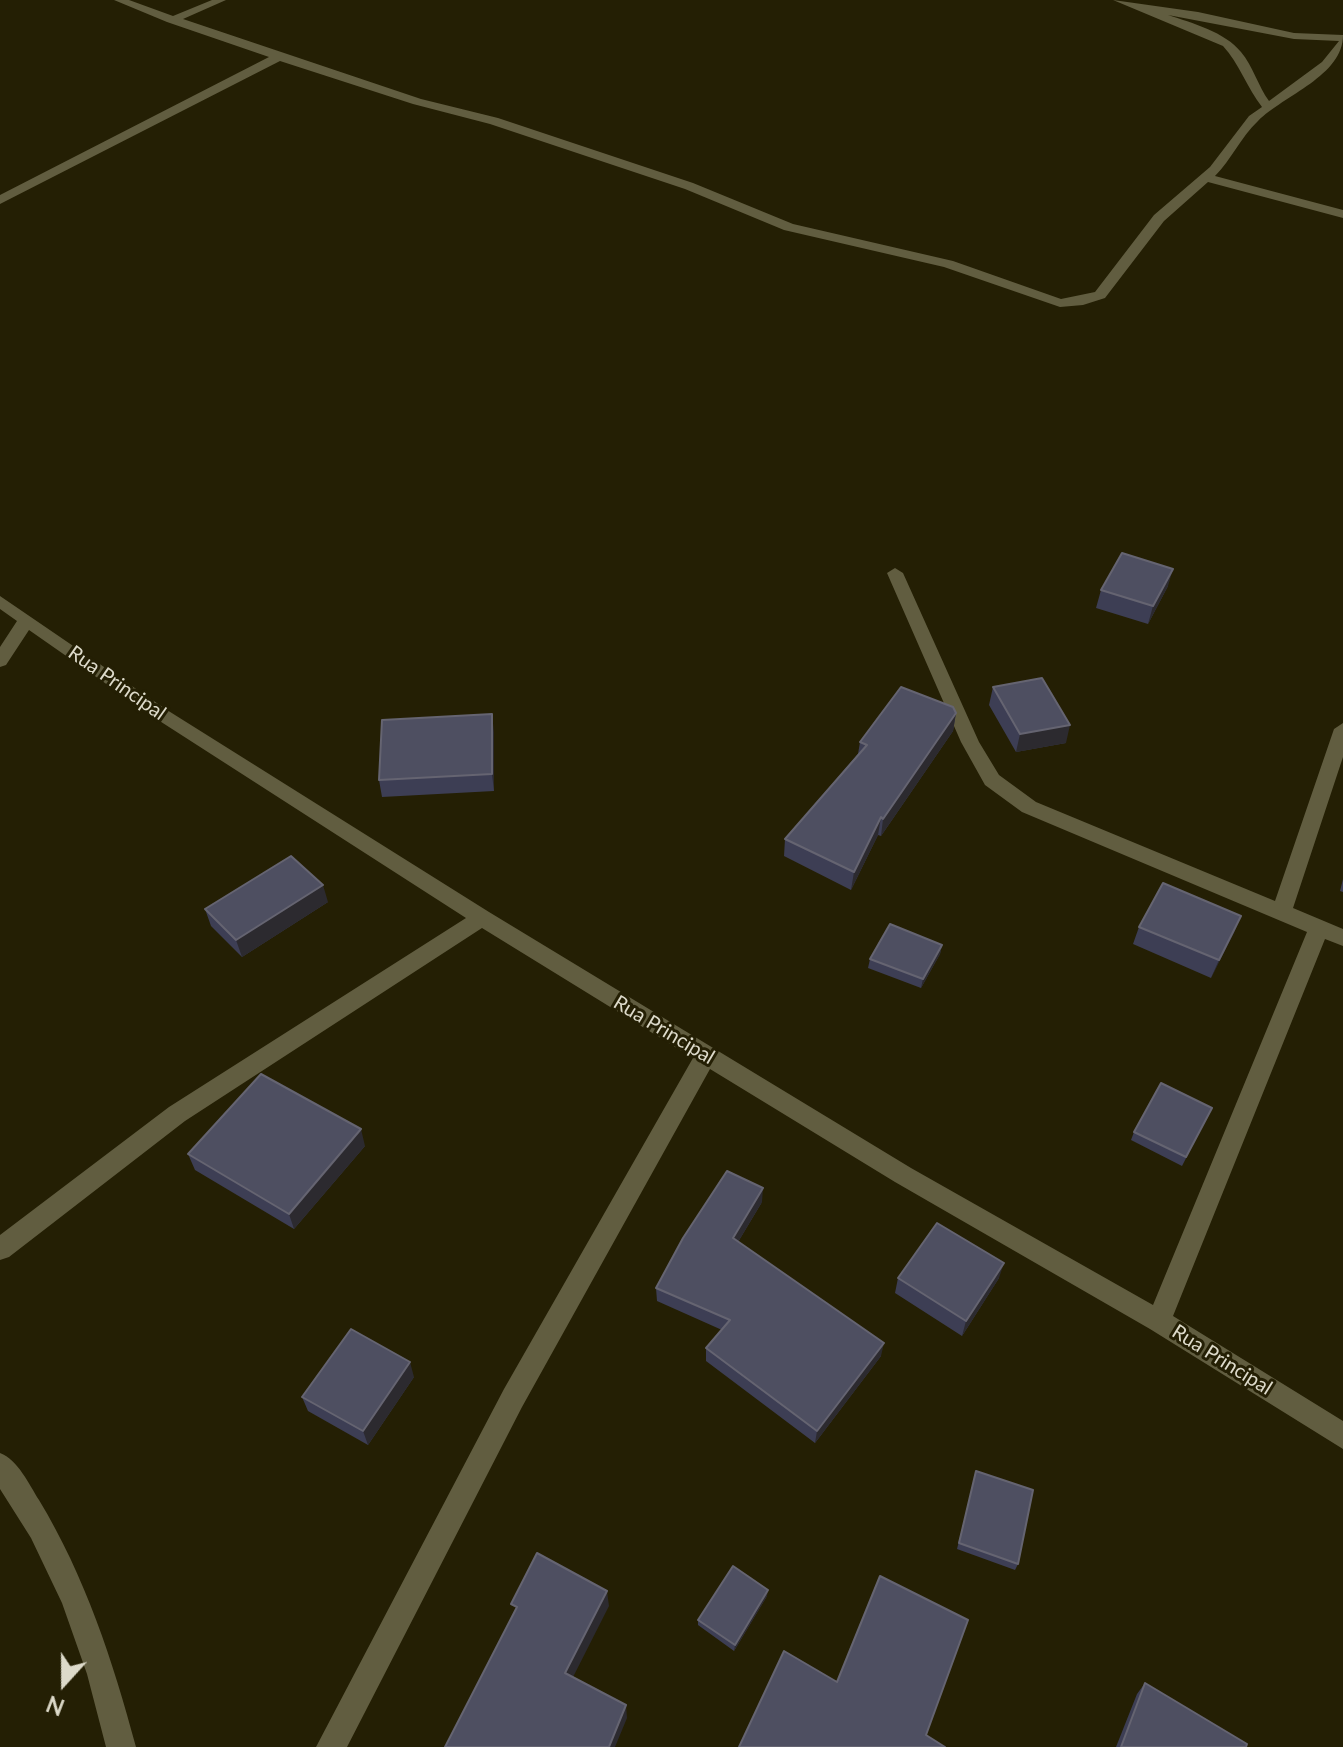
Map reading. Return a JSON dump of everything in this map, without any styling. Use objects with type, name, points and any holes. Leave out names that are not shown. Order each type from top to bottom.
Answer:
[{"type":"street","points":[[119,0],[279,57],[417,102],[518,129],[689,186],[801,231],[948,264],[1060,303],[1083,301],[1100,295],[1159,218],[1224,159],[1253,119],[1326,64],[1343,40]]},
{"type":"street","points":[[171,20],[221,0]]},
{"type":"street","points":[[1118,0],[1211,34],[1227,44],[1238,55],[1251,85],[1267,106]]},
{"type":"street","points":[[1149,10],[1191,14],[1309,39],[1343,40]]},
{"type":"street","points":[[0,200],[174,108],[279,57]]},
{"type":"street","points":[[1205,177],[1343,214]]},
{"type":"street","points":[[895,573],[970,742],[992,780],[1029,807],[1343,938]]},
{"type":"street","name":"Rua Principal","points":[[0,601],[161,714],[482,918],[903,1175],[1159,1321],[1343,1436]]},
{"type":"street","points":[[0,661],[27,620]]},
{"type":"street","points":[[1281,913],[1343,729]]},
{"type":"street","points":[[0,1249],[177,1114],[482,918]]},
{"type":"street","points":[[1159,1321],[1319,928]]},
{"type":"street","points":[[331,1747],[513,1398],[706,1056]]},
{"type":"street","points":[[0,1466],[18,1489],[55,1557],[88,1637],[121,1747]]},
{"type":"building","points":[[1122,553],[1173,569],[1153,606],[1101,590]]},
{"type":"building","points":[[1042,678],[1070,725],[1020,734],[993,687]]},
{"type":"building","points":[[901,687],[953,707],[956,713],[883,819],[881,817],[854,872],[785,839],[867,745],[860,742]]},
{"type":"building","points":[[492,714],[492,774],[379,780],[382,720]]},
{"type":"building","points":[[291,856],[323,885],[236,940],[205,909]]},
{"type":"building","points":[[1163,883],[1241,916],[1219,960],[1139,927]]},
{"type":"building","points":[[890,924],[942,945],[923,979],[870,959]]},
{"type":"building","points":[[261,1074],[361,1129],[289,1214],[188,1154]]},
{"type":"building","points":[[1161,1083],[1212,1108],[1186,1157],[1134,1132]]},
{"type":"building","points":[[727,1171],[763,1188],[733,1238],[884,1343],[817,1431],[706,1348],[730,1320],[656,1288],[683,1238]]},
{"type":"building","points":[[937,1223],[1004,1263],[966,1321],[898,1278]]},
{"type":"building","points":[[351,1329],[410,1362],[363,1431],[302,1397]]},
{"type":"building","points":[[976,1471],[1033,1490],[1018,1564],[959,1543]]},
{"type":"building","points":[[537,1553],[607,1591],[565,1673],[626,1705],[609,1747],[445,1747],[517,1607],[511,1604]]},
{"type":"building","points":[[733,1566],[768,1590],[735,1645],[698,1620]]},
{"type":"building","points":[[880,1576],[968,1620],[926,1735],[945,1747],[739,1747],[784,1651],[837,1682]]},
{"type":"building","points":[[1145,1683],[1247,1744],[1246,1747],[1121,1747]]}]
